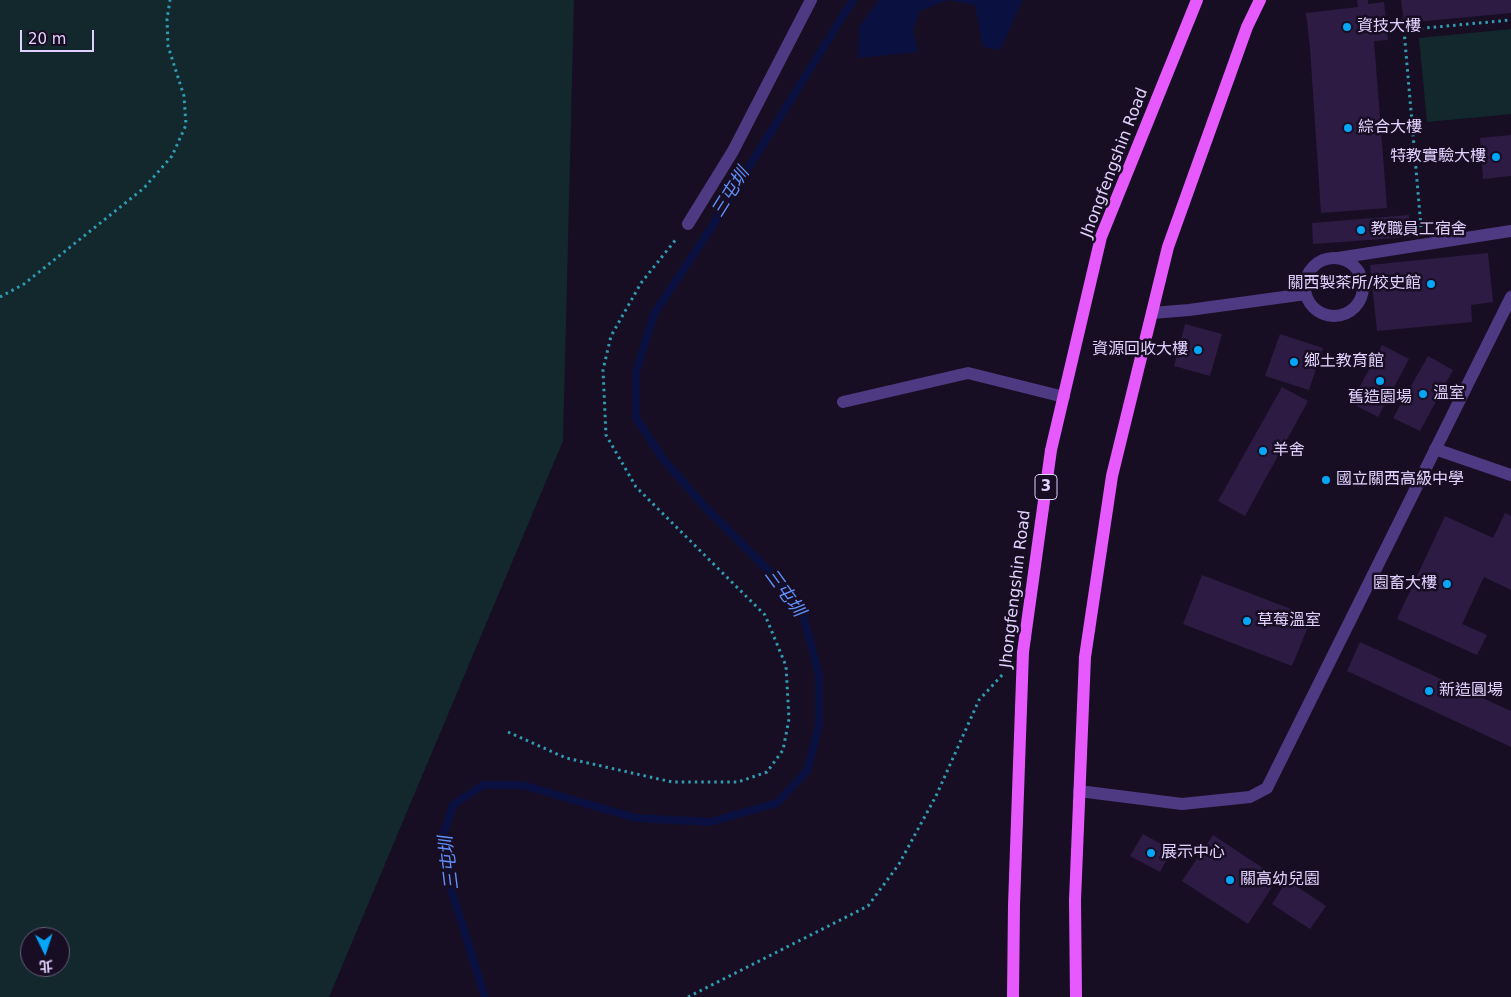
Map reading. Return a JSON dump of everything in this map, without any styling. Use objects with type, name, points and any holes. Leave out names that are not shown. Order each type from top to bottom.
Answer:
[{"type":"main road","name":"Jhongfengshin Road","points":[[1013,997],[1014,905],[1023,652],[1051,450],[1101,237],[1197,0]]},
{"type":"main road","points":[[1076,997],[1075,900],[1085,657],[1110,486],[1168,248],[1247,27],[1260,0]]},
{"type":"lane","points":[[688,224],[733,151],[812,0]]},
{"type":"lane","points":[[1337,259],[1346,261],[1354,266],[1363,282],[1363,292],[1360,301],[1345,314],[1325,315],[1316,310],[1306,294],[1307,276],[1319,262],[1328,259],[1511,231]]},
{"type":"lane","points":[[1152,313],[1306,294]]},
{"type":"lane","points":[[1079,791],[1182,804],[1250,797],[1267,788],[1511,297]]},
{"type":"lane","points":[[843,402],[968,373],[1064,397]]},
{"type":"lane","points":[[1435,450],[1511,475]]},
{"type":"path","points":[[0,297],[24,284],[144,188],[172,156],[186,125],[184,96],[168,46],[167,19],[170,0]]},
{"type":"path","points":[[1422,245],[1404,30],[1511,20]]},
{"type":"path","points":[[508,732],[566,758],[672,782],[738,782],[767,772],[783,750],[789,719],[786,666],[765,615],[636,487],[606,435],[603,370],[612,336],[641,284],[688,224]]},
{"type":"path","points":[[688,997],[868,906],[898,864],[936,796],[979,700],[1023,652]]},
{"type":"green space","points":[[0,0],[574,0],[563,441],[329,997],[0,997]]},
{"type":"green space","points":[[1511,29],[1511,114],[1427,122],[1419,38]]},
{"type":"shaded area","points":[[879,0],[948,0],[920,11],[913,30],[918,52],[858,58],[859,27]]},
{"type":"shaded area","points":[[948,0],[1023,0],[1000,50],[983,47],[975,5]]},
{"type":"building","name":"綜合大樓","points":[[1357,0],[1368,0],[1368,4],[1384,2],[1388,40],[1374,41],[1387,208],[1321,213],[1306,13],[1358,7]]},
{"type":"building","points":[[1401,0],[1511,0],[1511,13],[1404,23]]},
{"type":"building","name":"特教實驗大樓","points":[[1511,135],[1511,176],[1483,179],[1480,138]]},
{"type":"building","name":"教職員工宿舍","points":[[1409,215],[1411,237],[1313,244],[1312,223]]},
{"type":"building","name":"關西製茶所/校史館","points":[[1488,253],[1493,302],[1471,305],[1472,322],[1377,331],[1370,265]]},
{"type":"building","name":"資源回收大樓","points":[[1185,324],[1222,334],[1210,376],[1174,366]]},
{"type":"building","name":"鄉土教育館","points":[[1280,334],[1323,348],[1309,390],[1265,376]]},
{"type":"building","name":"舊造園場","points":[[1382,345],[1409,359],[1378,417],[1351,403]]},
{"type":"building","name":"溫室","points":[[1428,356],[1453,370],[1420,431],[1393,418]]},
{"type":"building","name":"羊舍","points":[[1282,387],[1308,401],[1245,516],[1218,501]]},
{"type":"building","name":"園畜大樓","points":[[1505,513],[1511,516],[1511,590],[1484,577],[1462,624],[1487,635],[1477,655],[1397,619],[1445,516],[1493,538]]},
{"type":"building","name":"草莓溫室","points":[[1202,575],[1312,617],[1292,666],[1183,624]]},
{"type":"building","name":"新造圓場","points":[[1360,642],[1511,711],[1511,747],[1347,671]]},
{"type":"building","name":"展示中心","points":[[1143,834],[1172,850],[1160,872],[1130,856]]},
{"type":"building","name":"關高幼兒園","points":[[1213,835],[1278,878],[1248,924],[1182,881]]},
{"type":"building","points":[[1287,880],[1326,906],[1310,929],[1272,904]]},
{"type":"waterway","name":"三屯圳","points":[[485,997],[451,889],[444,833],[453,805],[483,785],[522,785],[636,818],[710,822],[777,803],[807,771],[819,725],[819,675],[803,614],[770,572],[704,506],[663,459],[636,418],[636,372],[654,314],[709,231],[853,0]]},
{"type":"place","name":"資技大樓","points":[[1347,27]]},
{"type":"place","name":"綜合大樓","points":[[1348,128]]},
{"type":"place","name":"特教實驗大樓","points":[[1496,157]]},
{"type":"place","name":"教職員工宿舍","points":[[1361,230]]},
{"type":"place","name":"關西製茶所/校史館","points":[[1431,284]]},
{"type":"place","name":"資源回收大樓","points":[[1198,350]]},
{"type":"place","name":"鄉土教育館","points":[[1294,362]]},
{"type":"place","name":"舊造園場","points":[[1380,381]]},
{"type":"place","name":"溫室","points":[[1423,394]]},
{"type":"place","name":"羊舍","points":[[1263,451]]},
{"type":"place","name":"國立關西高級中學","points":[[1326,480]]},
{"type":"place","name":"園畜大樓","points":[[1447,584]]},
{"type":"place","name":"草莓溫室","points":[[1247,621]]},
{"type":"place","name":"新造圓場","points":[[1429,691]]},
{"type":"place","name":"展示中心","points":[[1151,853]]},
{"type":"place","name":"關高幼兒園","points":[[1230,880]]}]
